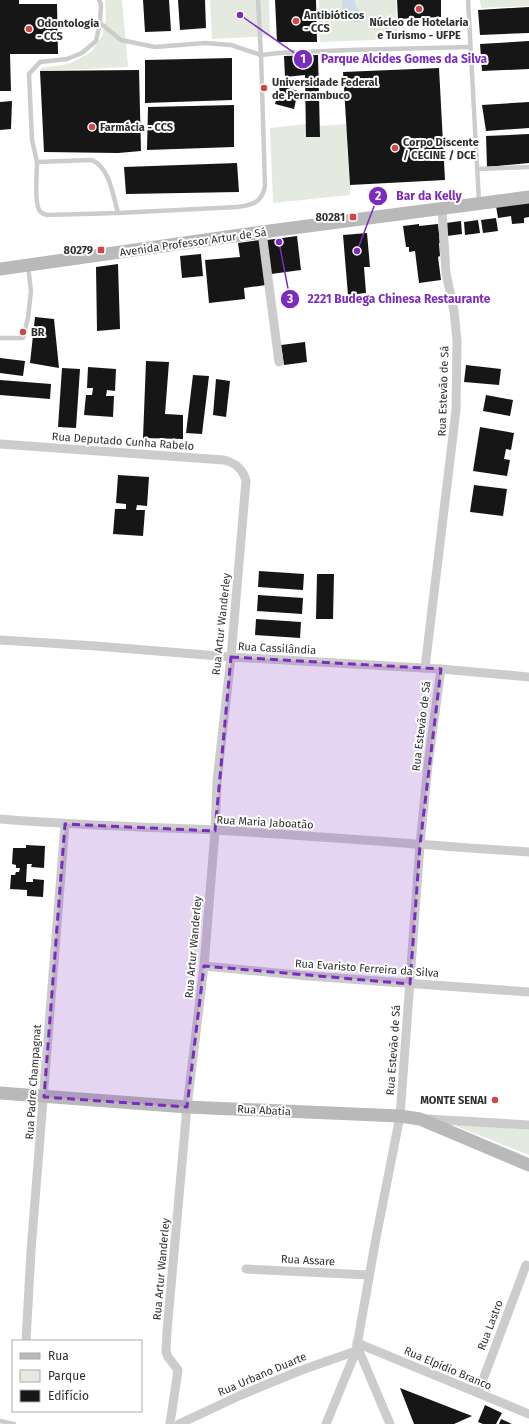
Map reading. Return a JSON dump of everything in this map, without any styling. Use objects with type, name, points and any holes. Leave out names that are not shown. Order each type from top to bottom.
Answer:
[{"type":"street","name":"Avenida Professor Artur de Sá","points":[[0,269],[262,232],[442,210],[529,197]]},
{"type":"street","name":"Rua Estevão de Sá","points":[[425,668],[456,410],[457,341],[454,311],[446,273],[442,210]]},
{"type":"street","points":[[262,232],[279,362]]},
{"type":"street","name":"Rua Deputado Cunha Rabelo","points":[[0,444],[224,460],[231,462],[241,469]]},
{"type":"street","name":"Rua Artur Wanderley","points":[[170,1424],[178,1370],[166,1352],[167,1331],[187,1107],[204,966],[218,781],[247,488],[241,469]]},
{"type":"street","name":"Rua Cassilândia","points":[[0,640],[231,657],[441,669],[529,676]]},
{"type":"street","name":"Rua Estevão de Sá","points":[[326,1424],[357,1347],[369,1275],[400,1116],[420,845],[428,765],[441,669]]},
{"type":"street","name":"Rua Maria Jaboatão","points":[[0,819],[65,824],[215,830],[529,852]]},
{"type":"street","name":"Rua Padre Champagnat","points":[[26,1340],[31,1251],[65,824]]},
{"type":"street","name":"Rua Evaristo Ferreira da Silva","points":[[204,966],[410,984],[529,992]]},
{"type":"street","name":"Rua Abatia","points":[[0,1094],[187,1107],[400,1116],[420,1119],[529,1125]]},
{"type":"street","points":[[420,1119],[529,1165]]},
{"type":"street","name":"Rua Lastro","points":[[478,1393],[526,1265]]},
{"type":"street","name":"Rua Assare","points":[[246,1269],[369,1275]]},
{"type":"street","points":[[357,1347],[390,1424]]},
{"type":"street","name":"Rua Elpídio Branco","points":[[357,1347],[529,1414]]},
{"type":"street","name":"Rua Urbano Duarte","points":[[179,1424],[241,1395],[357,1347]]},
{"type":"lane","points":[[100,0],[100,23],[96,41],[82,53],[67,59],[40,62],[29,74],[32,140],[37,162],[37,202],[42,213],[47,215],[118,214],[237,207],[251,205],[258,200],[265,186],[258,0]]},
{"type":"lane","points":[[468,0],[479,204]]},
{"type":"lane","points":[[100,23],[121,40],[155,47],[205,43],[231,45],[261,55],[279,52],[470,47]]},
{"type":"lane","points":[[37,162],[92,160],[97,162],[104,170],[118,214]]},
{"type":"lane","points":[[478,169],[529,168]]},
{"type":"lane","points":[[0,338],[22,338],[28,318],[31,291],[27,265]]},
{"type":"lane","points":[[0,1420],[14,1424]]},
{"type":"highlighted area","points":[[231,657],[441,669],[420,845],[410,984],[204,966],[187,1107],[44,1097],[65,824],[215,831]]},
{"type":"green space","points":[[105,0],[122,0],[128,67],[40,71],[41,68],[69,64],[91,52],[102,36],[106,19]]},
{"type":"green space","points":[[210,0],[269,0],[270,36],[212,39]]},
{"type":"green space","points":[[319,0],[396,0],[398,39],[320,42]]},
{"type":"green space","points":[[480,0],[529,0],[529,6],[481,8]]},
{"type":"green space","points":[[306,124],[306,137],[320,137],[320,126],[346,124],[350,195],[273,203],[270,128]]},
{"type":"green space","points":[[457,1123],[529,1128],[529,1155],[456,1126]]},
{"type":"water","points":[[342,0],[354,0],[357,8],[362,12],[364,18],[360,22],[351,21],[345,17],[342,9]]},
{"type":"building","name":"Odontologia - CCS","points":[[0,0],[19,0],[19,4],[57,4],[58,54],[10,54],[11,91],[0,91]]},
{"type":"building","points":[[143,0],[169,0],[171,31],[145,32]]},
{"type":"building","points":[[178,0],[205,0],[206,28],[180,30]]},
{"type":"building","name":"Antibióticos - CCS","points":[[275,0],[316,0],[317,42],[277,42]]},
{"type":"building","name":"Núcleo de Hotelaria e Turismo - UFPE","points":[[397,0],[441,0],[441,17],[398,19]]},
{"type":"building","points":[[529,7],[529,33],[480,35],[478,10]]},
{"type":"building","points":[[529,41],[529,69],[482,71],[480,44]]},
{"type":"building","points":[[318,55],[320,137],[306,137],[305,75],[285,77],[284,56]]},
{"type":"building","name":"Farmácia - CCS","points":[[232,58],[232,100],[145,103],[145,60]]},
{"type":"building","name":"Corpo Discente / CECINE / DCE","points":[[439,68],[445,180],[350,185],[343,72]]},
{"type":"building","name":"Farmácia - CCS","points":[[139,70],[141,151],[118,153],[44,152],[40,71]]},
{"type":"building","points":[[280,86],[298,91],[294,109],[275,104]]},
{"type":"building","points":[[12,101],[11,129],[0,130],[0,102]]},
{"type":"building","points":[[529,102],[529,128],[486,131],[482,105]]},
{"type":"building","name":"Farmácia - CCS","points":[[234,105],[234,147],[147,150],[148,107]]},
{"type":"building","points":[[529,134],[529,163],[487,167],[486,136]]},
{"type":"building","name":"Farmácia - CCS","points":[[237,163],[239,192],[126,194],[124,167]]},
{"type":"building","points":[[529,202],[529,217],[524,218],[524,223],[512,224],[511,216],[498,218],[496,206]]},
{"type":"building","points":[[496,218],[498,231],[483,233],[481,220]]},
{"type":"building","points":[[478,220],[480,233],[465,235],[464,222]]},
{"type":"building","points":[[461,221],[462,234],[447,236],[446,223]]},
{"type":"building","points":[[419,224],[419,226],[438,224],[440,256],[438,257],[441,280],[419,283],[415,251],[409,252],[409,247],[406,247],[403,226]]},
{"type":"building","points":[[367,233],[370,267],[364,267],[366,293],[348,295],[343,235]]},
{"type":"building","points":[[297,236],[301,270],[271,274],[267,240]]},
{"type":"building","points":[[260,240],[266,285],[244,288],[245,299],[209,303],[205,260],[240,257],[238,243]]},
{"type":"building","points":[[201,254],[203,276],[182,278],[180,256]]},
{"type":"building","points":[[118,264],[120,329],[97,331],[96,267]]},
{"type":"building","points":[[35,317],[54,319],[59,368],[30,363]]},
{"type":"building","points":[[305,342],[307,362],[284,365],[281,345]]},
{"type":"building","points":[[0,358],[25,361],[23,376],[0,373]]},
{"type":"building","points":[[146,361],[169,362],[165,414],[183,415],[183,439],[143,438]]},
{"type":"building","points":[[466,365],[501,369],[499,385],[464,382]]},
{"type":"building","points":[[88,367],[116,369],[115,391],[107,390],[106,396],[114,396],[113,417],[84,415],[86,395],[92,395],[93,388],[87,388]]},
{"type":"building","points":[[62,368],[80,369],[76,428],[58,427]]},
{"type":"building","points":[[193,375],[209,376],[202,434],[186,433]]},
{"type":"building","points":[[216,379],[230,381],[226,417],[213,415]]},
{"type":"building","points":[[0,380],[51,384],[50,399],[0,395]]},
{"type":"building","points":[[486,395],[513,400],[510,416],[483,411]]},
{"type":"building","points":[[480,427],[514,433],[511,450],[506,449],[504,459],[510,460],[507,476],[473,471]]},
{"type":"building","points":[[118,475],[149,477],[147,506],[137,505],[136,510],[145,510],[143,536],[113,534],[115,509],[126,509],[126,504],[116,503]]},
{"type":"building","points":[[474,485],[507,489],[503,516],[470,512]]},
{"type":"building","points":[[259,571],[304,574],[303,590],[258,587]]},
{"type":"building","points":[[317,574],[334,574],[333,619],[316,619]]},
{"type":"building","points":[[258,595],[303,598],[302,614],[257,611]]},
{"type":"building","points":[[256,619],[301,622],[300,638],[255,635]]},
{"type":"building","points":[[26,845],[45,846],[44,868],[31,867],[32,864],[27,864],[26,882],[33,882],[33,879],[44,880],[43,897],[27,896],[27,890],[10,889],[11,875],[15,875],[16,872],[19,872],[20,868],[16,868],[16,865],[12,864],[13,848],[26,848]]},
{"type":"building","points":[[400,1388],[472,1416],[454,1424],[414,1424]]},
{"type":"building","points":[[485,1405],[502,1413],[496,1424],[483,1424],[478,1422]]},
{"type":"building","points":[[501,1419],[512,1424],[499,1424]]},
{"type":"place","name":"Núcleo de Hotelaria e Turismo - UFPE","points":[[419,9]]},
{"type":"place","name":"Parque Alcides Gomes da Silva","points":[[240,15]]},
{"type":"place","name":"Antibióticos - CCS","points":[[296,21]]},
{"type":"place","name":"Odontologia - CCS","points":[[29,29]]},
{"type":"place","name":"Universidade Federal de Pernambuco","points":[[264,88]]},
{"type":"place","name":"Farmácia - CCS","points":[[92,127]]},
{"type":"place","name":"Corpo Discente / CECINE / DCE","points":[[395,148]]},
{"type":"place","name":"80281","points":[[353,217]]},
{"type":"place","name":"2221 Budega Chinesa Restaurante","points":[[279,242]]},
{"type":"place","name":"80279","points":[[101,250]]},
{"type":"place","name":"Bar da Kelly","points":[[357,251]]},
{"type":"place","name":"BR","points":[[23,332]]},
{"type":"place","name":"MONTE SENAI","points":[[495,1100]]}]
